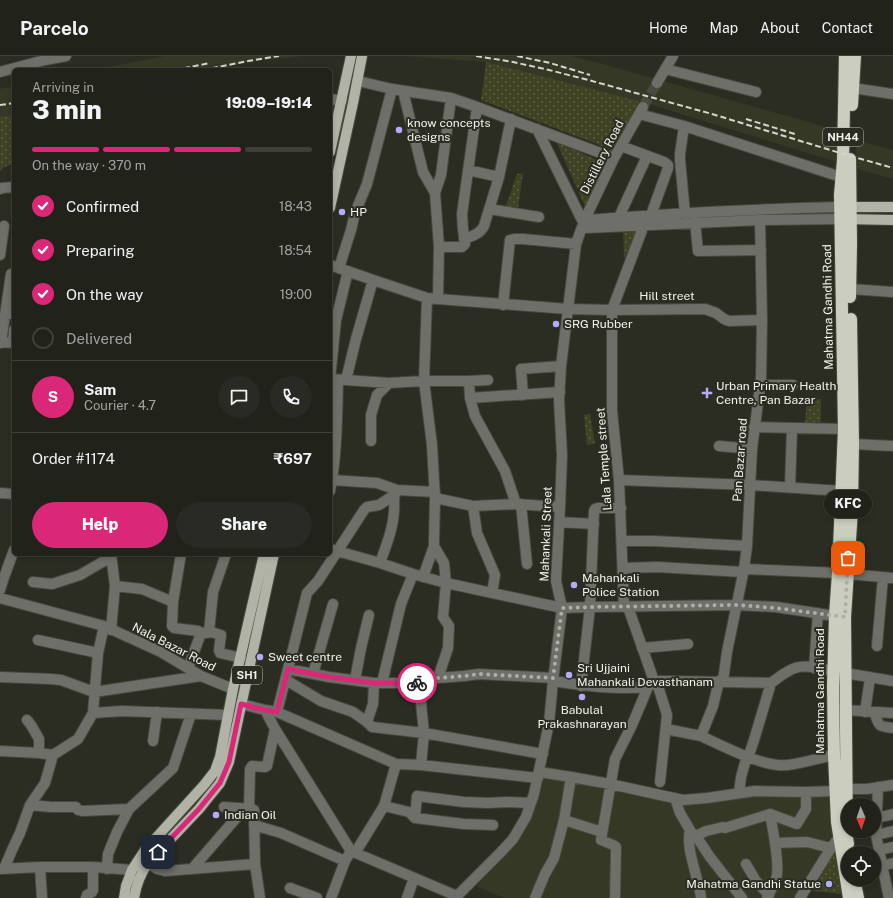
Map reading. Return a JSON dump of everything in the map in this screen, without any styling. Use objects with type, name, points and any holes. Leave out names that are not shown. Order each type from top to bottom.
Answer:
[{"type":"highway","name":"NH44","points":[[845,56],[841,177],[846,213]]},
{"type":"highway","name":"NH44","points":[[846,213],[854,56]]},
{"type":"highway","name":"Mahatma Gandhi Road","points":[[846,213],[850,289],[854,444],[852,508],[843,574],[840,616],[839,672],[834,755],[841,790],[848,846]]},
{"type":"highway","name":"Mahatma Gandhi Road","points":[[843,574],[842,491],[846,213]]},
{"type":"highway","name":"Mahatma Gandhi Road","points":[[839,672],[845,710],[841,790],[837,822],[849,898]]},
{"type":"highway","points":[[855,886],[858,898]]},
{"type":"main road","points":[[332,143],[351,56]]},
{"type":"main road","points":[[332,199],[358,81],[362,56]]},
{"type":"main road","points":[[846,213],[893,207]]},
{"type":"main road","points":[[846,213],[893,220]]},
{"type":"main road","name":"SH1","points":[[124,898],[126,886],[132,870],[146,850],[215,771],[220,757],[233,689],[264,556]]},
{"type":"main road","name":"SH1","points":[[134,898],[139,879],[148,863],[213,792],[220,783],[229,762],[274,556]]},
{"type":"main road","points":[[204,785],[213,792]]},
{"type":"street","points":[[13,68],[45,58],[66,56]]},
{"type":"street","points":[[657,83],[673,56]]},
{"type":"street","points":[[0,72],[12,68]]},
{"type":"street","points":[[665,69],[756,92]]},
{"type":"street","points":[[358,81],[392,89],[450,98],[614,158]]},
{"type":"street","points":[[853,88],[893,94]]},
{"type":"street","points":[[392,89],[367,184],[355,213],[339,268],[336,320],[337,439],[332,480],[377,483],[396,492],[435,495],[473,506],[518,504],[560,507]]},
{"type":"street","points":[[403,91],[423,172],[435,194]]},
{"type":"street","points":[[367,722],[401,604],[434,546],[435,495],[432,445],[424,380],[439,247],[435,194],[441,175],[450,98]]},
{"type":"street","points":[[332,99],[342,100]]},
{"type":"street","points":[[439,247],[462,247],[464,244],[462,214],[477,107]]},
{"type":"street","name":"Distillery Road","points":[[568,308],[578,235],[614,158],[641,110],[684,126]]},
{"type":"street","points":[[464,239],[476,234],[482,229],[499,177],[511,120]]},
{"type":"street","points":[[685,214],[680,160],[684,126],[841,177]]},
{"type":"street","points":[[537,129],[584,223],[620,222],[644,225],[760,220],[846,213]]},
{"type":"street","points":[[621,146],[664,162],[668,165],[651,215]]},
{"type":"street","points":[[620,222],[647,156]]},
{"type":"street","points":[[468,170],[499,177]]},
{"type":"street","points":[[0,189],[12,187]]},
{"type":"street","points":[[489,209],[539,217]]},
{"type":"street","points":[[620,222],[651,215],[760,209],[846,213]]},
{"type":"street","name":"Pan Bazar road","points":[[701,736],[721,681],[737,605],[747,546],[752,449],[760,385],[762,320],[760,220]]},
{"type":"street","points":[[695,222],[698,251],[761,250]]},
{"type":"street","points":[[612,310],[644,225]]},
{"type":"street","points":[[0,255],[6,226]]},
{"type":"street","points":[[503,305],[510,241],[512,239],[576,244]]},
{"type":"street","name":"Hill street","points":[[339,268],[432,299],[503,305],[612,310],[705,309],[716,313],[729,321],[762,320]]},
{"type":"street","points":[[11,274],[10,314],[0,343],[12,343]]},
{"type":"street","points":[[336,379],[356,339],[373,280]]},
{"type":"street","points":[[850,289],[893,292]]},
{"type":"street","name":"Mahankali Street","points":[[456,897],[513,839],[526,817],[538,775],[549,723],[562,608],[556,581],[562,455],[559,400],[561,366],[568,308]]},
{"type":"street","name":"Lala Temple street","points":[[612,310],[612,411],[620,480],[620,508],[626,607],[642,648],[651,684],[658,686],[667,715],[660,782]]},
{"type":"street","points":[[523,395],[522,368],[561,366]]},
{"type":"street","points":[[336,379],[389,383],[424,380],[488,380]]},
{"type":"street","points":[[469,381],[470,398],[475,416],[505,471],[518,504],[527,564]]},
{"type":"street","points":[[370,441],[370,415],[377,395],[389,383]]},
{"type":"street","points":[[760,385],[793,385]]},
{"type":"street","points":[[470,398],[560,392]]},
{"type":"street","points":[[754,427],[844,429]]},
{"type":"street","points":[[790,488],[792,428]]},
{"type":"street","points":[[854,444],[893,446]]},
{"type":"street","points":[[719,446],[752,449]]},
{"type":"street","points":[[620,480],[750,485],[842,491]]},
{"type":"street","points":[[396,492],[379,505],[367,507],[334,550],[418,576],[562,608],[737,605],[840,616]]},
{"type":"street","points":[[380,563],[393,522],[396,492]]},
{"type":"street","points":[[0,493],[12,494]]},
{"type":"street","points":[[473,506],[477,533],[495,575],[492,593]]},
{"type":"street","points":[[581,686],[590,607],[595,509],[620,508]]},
{"type":"street","points":[[560,522],[594,524]]},
{"type":"street","points":[[622,541],[655,541],[747,546]]},
{"type":"street","points":[[434,546],[444,563],[446,583],[443,617],[449,626],[448,648],[438,678]]},
{"type":"street","points":[[1,582],[12,555]]},
{"type":"street","points":[[33,582],[52,584],[80,575],[111,556],[115,586],[108,628],[98,653],[92,713],[78,739],[53,755],[44,783],[30,805],[20,833],[2,869],[93,867],[132,870]]},
{"type":"street","points":[[181,556],[173,602],[173,627],[221,635],[218,650],[220,653],[241,658]]},
{"type":"street","points":[[188,668],[200,636],[205,633],[213,592],[225,556]]},
{"type":"street","points":[[277,712],[307,592],[318,582],[331,556]]},
{"type":"street","points":[[623,568],[657,567],[888,577],[877,646]]},
{"type":"street","points":[[115,586],[142,589],[173,602]]},
{"type":"street","name":"Nala Bazar Road","points":[[0,598],[108,628],[161,652],[201,676],[233,689]]},
{"type":"street","points":[[313,674],[333,604]]},
{"type":"street","points":[[814,668],[818,613]]},
{"type":"street","points":[[355,680],[369,615]]},
{"type":"street","points":[[38,640],[98,653]]},
{"type":"street","points":[[642,648],[688,644]]},
{"type":"street","points":[[288,669],[329,677],[378,683],[419,683],[438,678],[479,674],[553,679],[581,686],[628,689],[669,680],[771,683],[787,672],[801,666],[893,681]]},
{"type":"street","points":[[0,677],[51,678],[94,692],[201,676]]},
{"type":"street","points":[[870,678],[869,712],[878,725],[893,728]]},
{"type":"street","points":[[286,680],[321,701],[352,712],[372,726],[424,733],[543,754]]},
{"type":"street","points":[[419,683],[424,733],[421,765]]},
{"type":"street","points":[[739,793],[741,777],[771,683]]},
{"type":"street","points":[[615,898],[616,847],[600,840],[615,759],[651,684]]},
{"type":"street","points":[[241,704],[277,712],[396,764],[571,777],[683,800],[755,791],[806,792],[867,789],[893,785]]},
{"type":"street","points":[[92,713],[122,710],[228,715]]},
{"type":"street","points":[[264,710],[353,852],[456,897]]},
{"type":"street","points":[[845,710],[893,713]]},
{"type":"street","points":[[153,742],[157,712]]},
{"type":"street","points":[[107,869],[108,854],[128,809],[173,768],[191,714]]},
{"type":"street","points":[[27,720],[39,738],[39,753]]},
{"type":"street","points":[[192,869],[246,809],[250,769],[252,766],[265,768],[267,766],[275,728]]},
{"type":"street","points":[[666,729],[701,736],[748,758],[771,764],[788,765],[834,755]]},
{"type":"street","points":[[0,751],[53,755]]},
{"type":"street","points":[[331,898],[345,861],[353,852],[384,806],[396,764]]},
{"type":"street","points":[[535,898],[545,874],[554,858],[564,820],[571,777]]},
{"type":"street","points":[[878,787],[878,798]]},
{"type":"street","points":[[701,898],[688,837],[693,833],[723,826],[725,828],[770,814],[797,824],[806,809],[806,792]]},
{"type":"street","points":[[415,818],[417,796],[464,802],[531,803]]},
{"type":"street","points":[[675,798],[680,814],[710,857],[742,898]]},
{"type":"street","points":[[30,805],[76,808],[82,811],[128,809]]},
{"type":"street","points":[[384,806],[409,812],[415,818],[464,824],[493,825]]},
{"type":"street","points":[[224,807],[253,809],[254,811],[255,864],[260,898]]},
{"type":"street","points":[[746,864],[756,881],[768,896],[777,876],[775,843],[770,814]]},
{"type":"street","points":[[881,817],[893,814]]},
{"type":"street","points":[[564,820],[602,832]]},
{"type":"street","points":[[254,825],[281,833],[345,861]]},
{"type":"street","points":[[881,834],[893,831]]},
{"type":"street","points":[[800,898],[839,836]]},
{"type":"street","points":[[775,843],[808,842],[831,848]]},
{"type":"street","points":[[881,850],[893,847]]},
{"type":"street","points":[[881,861],[889,898]]},
{"type":"street","points":[[148,863],[157,869],[165,871],[255,864]]},
{"type":"street","points":[[882,866],[893,863]]},
{"type":"street","points":[[86,898],[87,895],[93,890],[93,867]]},
{"type":"street","points":[[40,868],[42,898]]},
{"type":"street","points":[[407,898],[414,878]]},
{"type":"street","points":[[290,888],[317,898]]},
{"type":"shaded area","points":[[165,56],[302,56],[250,62],[222,68],[104,68]]},
{"type":"shaded area","points":[[406,56],[570,56],[599,63],[837,130],[837,162],[639,101],[486,62]]},
{"type":"shaded area","points":[[486,62],[639,101],[613,150],[481,100]]},
{"type":"shaded area","points":[[12,86],[12,115],[0,117],[0,89]]},
{"type":"shaded area","points":[[12,115],[12,165],[4,167],[0,171],[0,117]]},
{"type":"shaded area","points":[[556,141],[607,165],[586,209]]},
{"type":"shaded area","points":[[860,141],[893,150],[893,179],[855,168],[855,150]]},
{"type":"shaded area","points":[[523,173],[518,208],[505,208],[517,174]]},
{"type":"shaded area","points":[[642,227],[630,265],[624,256],[623,228]]},
{"type":"shaded area","points":[[807,399],[821,399],[821,422],[805,423]]},
{"type":"shaded area","points":[[590,414],[595,444],[587,445],[584,415]]},
{"type":"shaded area","points":[[542,776],[662,797],[755,793],[832,792],[833,833],[830,846],[798,898],[504,898],[476,886],[504,858],[526,820]]},
{"type":"shaded area","points":[[836,845],[843,894],[813,891]]},
{"type":"tunnel","points":[[643,107],[657,83]]},
{"type":"railway","points":[[213,68],[279,56]]},
{"type":"railway","points":[[476,56],[513,62],[592,81],[712,114],[893,168]]},
{"type":"railway","points":[[517,56],[550,63],[590,75]]},
{"type":"railway","points":[[185,68],[210,63]]},
{"type":"railway","points":[[0,105],[12,103]]},
{"type":"railway","points":[[746,119],[795,134]]},
{"type":"way so far","points":[[417,683],[438,678],[479,674],[553,678],[562,608],[737,605],[776,608],[845,617],[848,558]]},
{"type":"place","name":"know concepts designs","points":[[399,130]]},
{"type":"place","name":"HP","points":[[342,212]]},
{"type":"place","name":"SRG Rubber","points":[[556,324]]},
{"type":"place","name":"Urban Primary Health Centre, Pan Bazar","points":[[707,393]]},
{"type":"place","name":"KFC","points":[[848,558]]},
{"type":"place","name":"Mahankali Police Station","points":[[574,585]]},
{"type":"place","name":"Sweet centre","points":[[260,657]]},
{"type":"place","name":"Sri Ujjaini Mahankali Devasthanam","points":[[569,675]]},
{"type":"place","name":"Babulal Prakashnarayan","points":[[582,697]]},
{"type":"place","name":"Indian Oil","points":[[216,815]]},
{"type":"place","name":"Mahatma Gandhi Statue","points":[[829,884]]},
{"type":"route","points":[[158,852],[199,809],[220,783],[229,762],[241,704],[277,712],[288,669],[329,677],[374,683],[417,683]]}]
